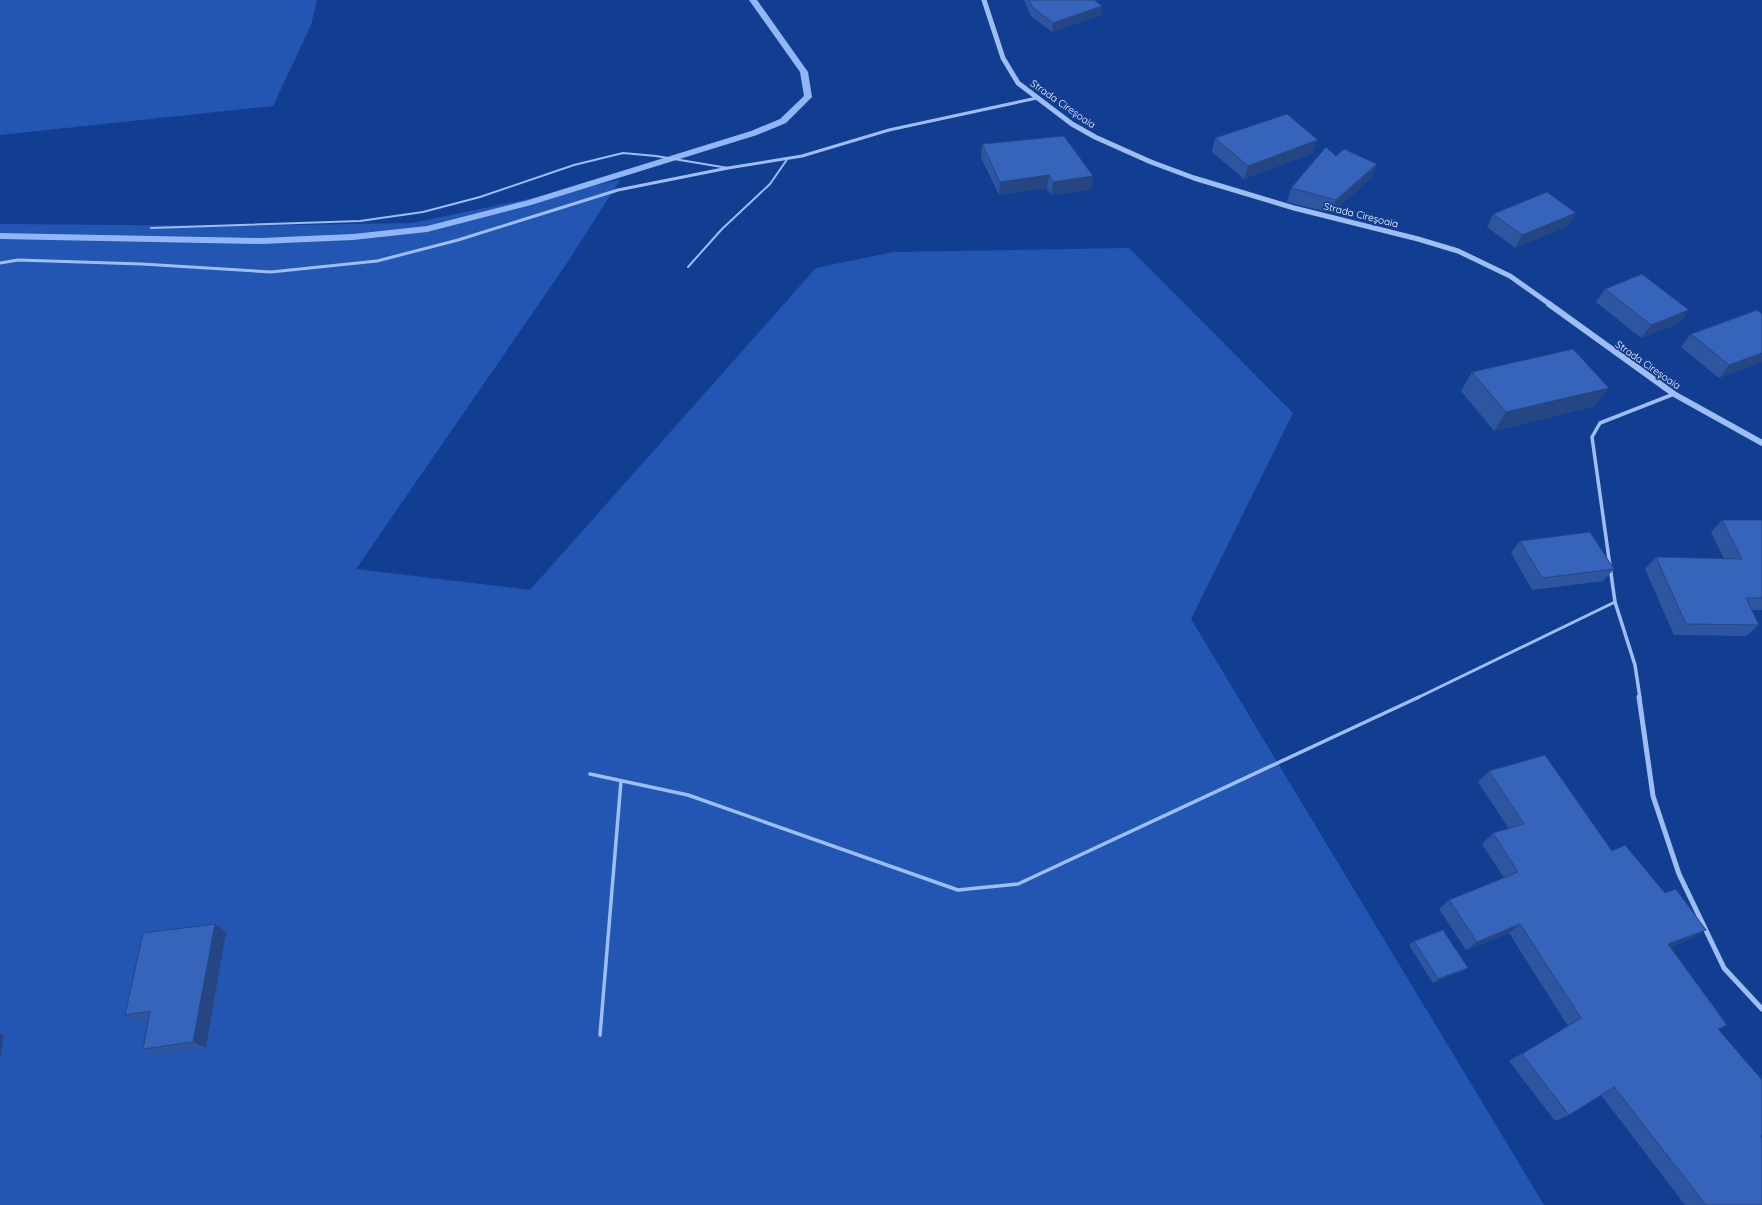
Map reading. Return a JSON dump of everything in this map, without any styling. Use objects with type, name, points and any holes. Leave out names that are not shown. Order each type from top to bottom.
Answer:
[{"type":"street","name":"Strada Cireșoaia","points":[[984,0],[1003,58],[1018,83],[1072,124],[1095,137],[1170,170],[1294,208],[1418,239],[1458,251],[1510,276],[1674,394],[1762,443]]},
{"type":"street","points":[[0,263],[18,260],[142,264],[271,272],[377,261],[458,240],[618,190],[728,168],[788,158],[889,130],[1036,98]]},
{"type":"street","points":[[1674,394],[1600,423],[1592,437],[1615,602],[1635,665],[1654,796],[1680,874],[1724,968],[1762,1010]]},
{"type":"lane","points":[[151,228],[360,221],[422,212],[480,197],[574,165],[623,153],[656,156],[695,164],[728,168]]},
{"type":"lane","points":[[688,267],[722,229],[770,184],[788,158]]},
{"type":"lane","points":[[590,774],[688,795],[958,890],[1018,884],[1408,704],[1615,602]]},
{"type":"lane","points":[[600,1035],[621,781]]},
{"type":"shaded area","points":[[0,0],[317,0],[311,25],[273,106],[0,135]]},
{"type":"shaded area","points":[[620,180],[567,263],[356,569],[530,590],[816,268],[893,252],[1129,248],[1293,413],[1191,619],[1544,1205],[0,1205],[0,224],[238,226],[412,223]]},
{"type":"building","points":[[1029,0],[1094,0],[1102,6],[1053,23],[1032,7]]},
{"type":"building","points":[[1287,114],[1318,140],[1248,166],[1215,138]]},
{"type":"building","points":[[1064,136],[1093,176],[1053,182],[1049,175],[1000,182],[982,144]]},
{"type":"building","points":[[1326,147],[1336,156],[1344,149],[1377,164],[1336,200],[1291,188]]},
{"type":"building","points":[[1547,192],[1576,213],[1522,235],[1493,214]]},
{"type":"building","points":[[1642,274],[1689,310],[1651,325],[1605,289]]},
{"type":"building","points":[[1757,310],[1762,314],[1762,353],[1729,365],[1691,334]]},
{"type":"building","points":[[1573,349],[1609,388],[1506,412],[1472,372]]},
{"type":"building","points":[[1722,520],[1762,520],[1762,598],[1746,598],[1759,625],[1686,624],[1656,557],[1742,559]]},
{"type":"building","points":[[1590,532],[1614,569],[1542,578],[1520,541]]},
{"type":"building","points":[[1545,755],[1612,851],[1625,845],[1665,893],[1676,889],[1706,930],[1668,944],[1727,1025],[1718,1029],[1762,1080],[1762,1205],[1706,1205],[1614,1087],[1569,1115],[1522,1054],[1581,1018],[1520,924],[1477,942],[1449,900],[1518,872],[1493,833],[1524,824],[1489,771]]},
{"type":"building","points":[[215,924],[193,1042],[143,1049],[150,1011],[125,1015],[143,933]]},
{"type":"building","points":[[1443,930],[1468,968],[1438,979],[1414,941]]},
{"type":"waterway","points":[[0,236],[261,241],[353,237],[427,229],[528,203],[754,133],[783,121],[808,97],[804,72],[753,0]]}]
